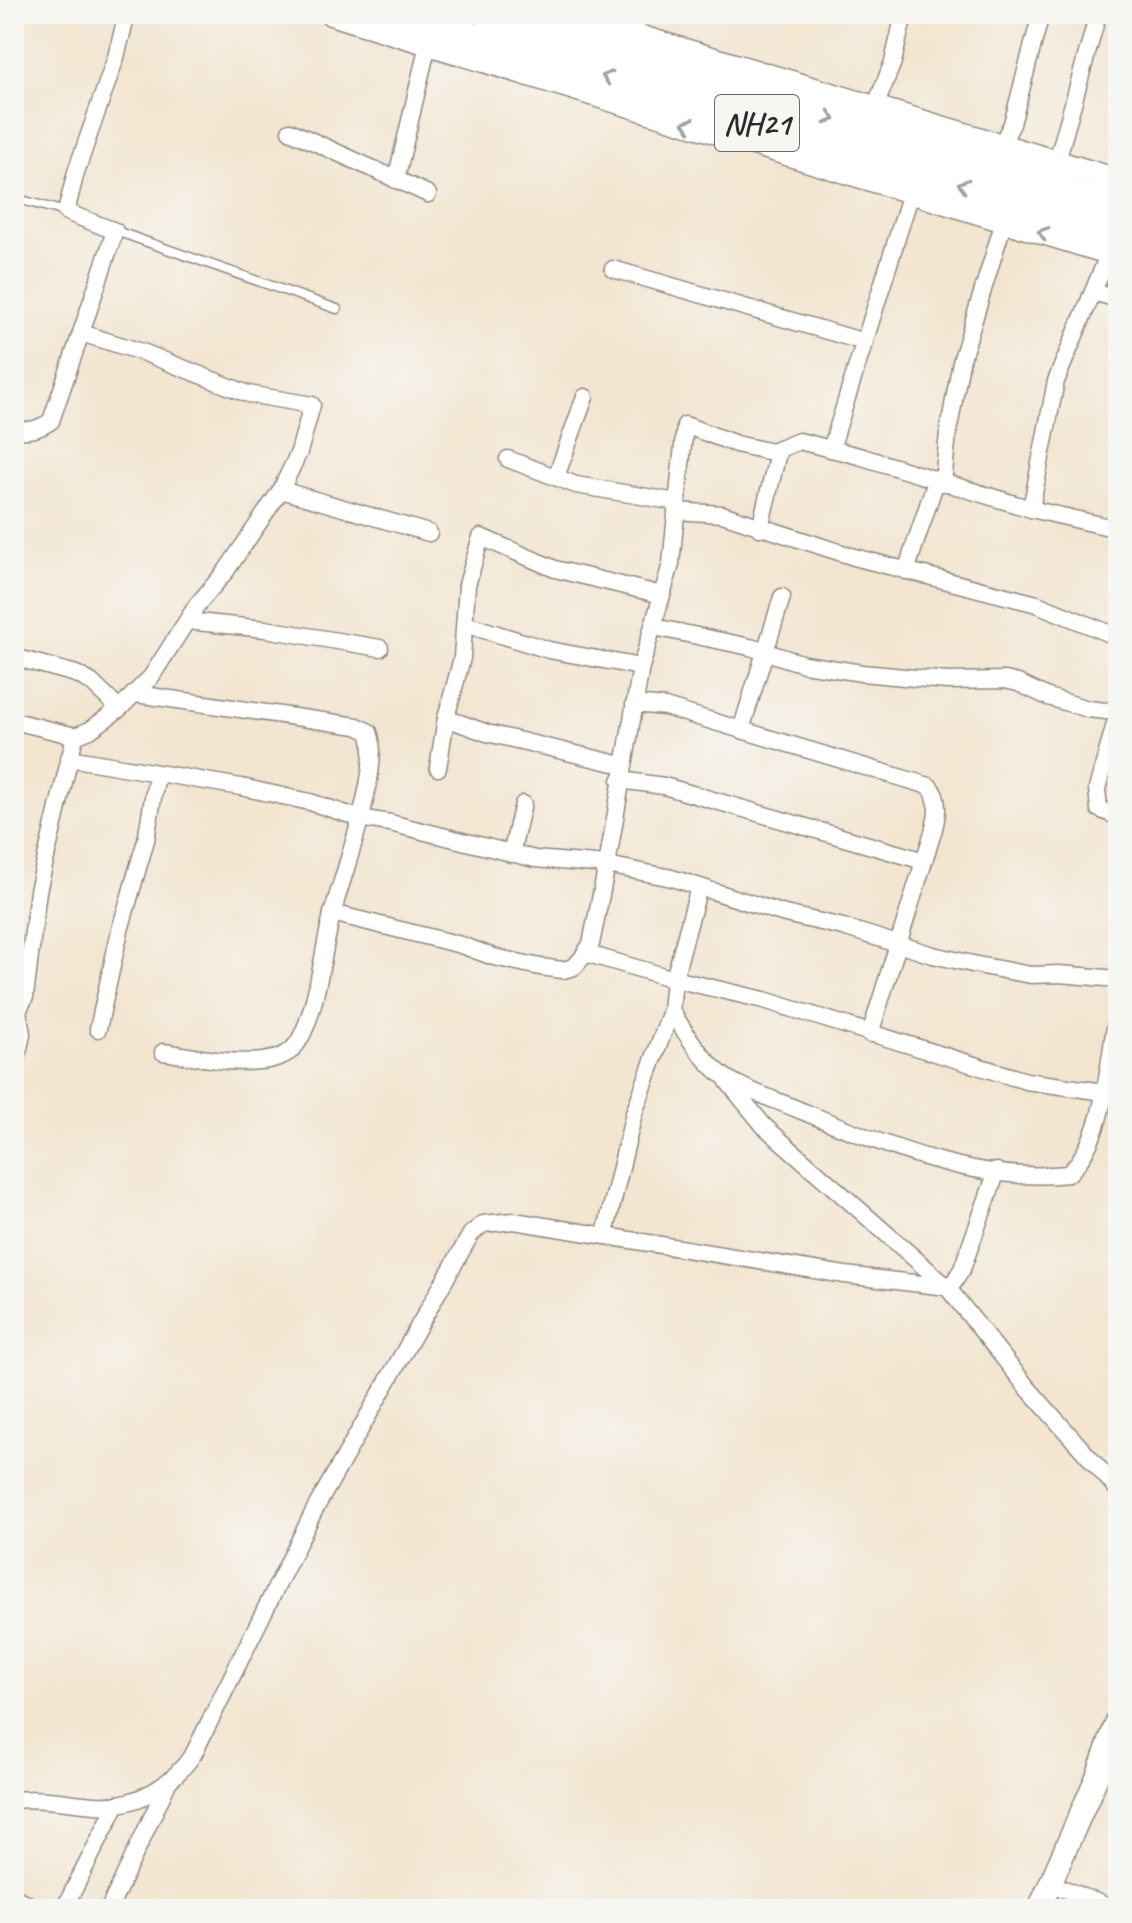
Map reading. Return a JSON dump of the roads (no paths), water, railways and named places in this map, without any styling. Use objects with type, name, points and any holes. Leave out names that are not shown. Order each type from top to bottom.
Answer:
[{"type":"highway","name":"NH21","points":[[397,14],[1115,247]]},
{"type":"highway","name":"NH21","points":[[487,14],[1118,206]]},
{"type":"street","points":[[14,430],[30,431],[51,421],[115,231],[66,212],[127,14]]},
{"type":"street","points":[[331,14],[1004,221],[1115,247],[1056,381],[1031,509]]},
{"type":"street","points":[[565,14],[634,24],[875,107],[1118,180]]},
{"type":"street","points":[[875,107],[893,62],[904,14]]},
{"type":"street","points":[[1001,145],[1012,124],[1041,14]]},
{"type":"street","points":[[1057,161],[1098,14]]},
{"type":"street","points":[[396,180],[428,44]]},
{"type":"street","points":[[290,131],[428,194]]},
{"type":"street","points":[[831,449],[911,193]]},
{"type":"street","points":[[906,571],[940,482],[961,362],[1004,221]]},
{"type":"street","points":[[613,269],[865,342]]},
{"type":"street","points":[[1093,292],[1118,299]]},
{"type":"street","points":[[14,721],[75,736],[90,730],[136,694],[281,490],[299,452],[312,405],[248,394],[145,353],[81,333]]},
{"type":"street","points":[[556,477],[585,397]]},
{"type":"street","points":[[332,913],[540,967],[563,970],[574,967],[585,953],[591,944],[607,865],[641,667],[671,564],[685,425],[736,444],[772,452],[799,441],[1031,509],[1118,529]]},
{"type":"street","points":[[760,528],[779,449]]},
{"type":"street","points":[[508,459],[576,485],[722,514],[906,571],[1037,604],[1118,637]]},
{"type":"street","points":[[281,490],[429,533]]},
{"type":"street","points":[[438,768],[446,718],[462,658],[467,585],[481,537],[555,569],[662,595]]},
{"type":"street","points":[[741,730],[782,597]]},
{"type":"street","points":[[187,621],[265,629],[380,648]]},
{"type":"street","points":[[465,624],[549,650],[641,667]]},
{"type":"street","points":[[654,627],[766,652],[804,664],[862,673],[947,681],[1005,680],[1088,709],[1118,711],[1097,789],[1099,809],[1118,817]]},
{"type":"street","points":[[14,657],[58,667],[84,678],[119,709]]},
{"type":"street","points":[[136,694],[357,726],[369,732],[373,741],[353,851],[332,913],[311,1010],[300,1040],[288,1053],[270,1059],[241,1062],[163,1052]]},
{"type":"street","points":[[634,704],[665,707],[929,786],[936,794],[938,807],[924,861],[870,1034]]},
{"type":"street","points":[[446,718],[664,786],[924,861]]},
{"type":"street","points":[[14,1072],[22,1034],[16,1012],[25,997],[38,891],[75,736]]},
{"type":"street","points":[[69,758],[241,787],[535,859],[607,865],[672,878],[898,945],[1031,975],[1118,979]]},
{"type":"street","points":[[98,1029],[120,930],[146,840],[157,774]]},
{"type":"street","points":[[511,854],[523,804]]},
{"type":"street","points":[[605,1234],[634,1113],[671,1011],[674,979],[699,887]]},
{"type":"street","points":[[585,953],[674,979],[764,1000],[1026,1081],[1111,1093]]},
{"type":"street","points":[[671,1011],[699,1052],[725,1077],[764,1126],[947,1287],[1026,1386],[1118,1490]]},
{"type":"street","points":[[725,1077],[837,1125],[916,1154],[1023,1176],[1068,1174],[1081,1162],[1111,1093],[1118,1011]]},
{"type":"street","points":[[14,1800],[27,1798],[99,1806],[117,1804],[152,1793],[167,1785],[183,1770],[315,1509],[471,1234],[483,1224],[514,1221],[692,1251],[947,1287],[962,1269],[997,1171]]},
{"type":"street","points":[[1039,1909],[1097,1777],[1118,1719]]},
{"type":"street","points":[[109,1909],[167,1785]]},
{"type":"street","points":[[64,1909],[117,1804]]},
{"type":"street","points":[[1050,1883],[1113,1909]]},
{"type":"street","points":[[14,1897],[37,1909]]},
{"type":"lane","points":[[14,198],[66,212]]},
{"type":"lane","points":[[115,231],[337,309]]}]
